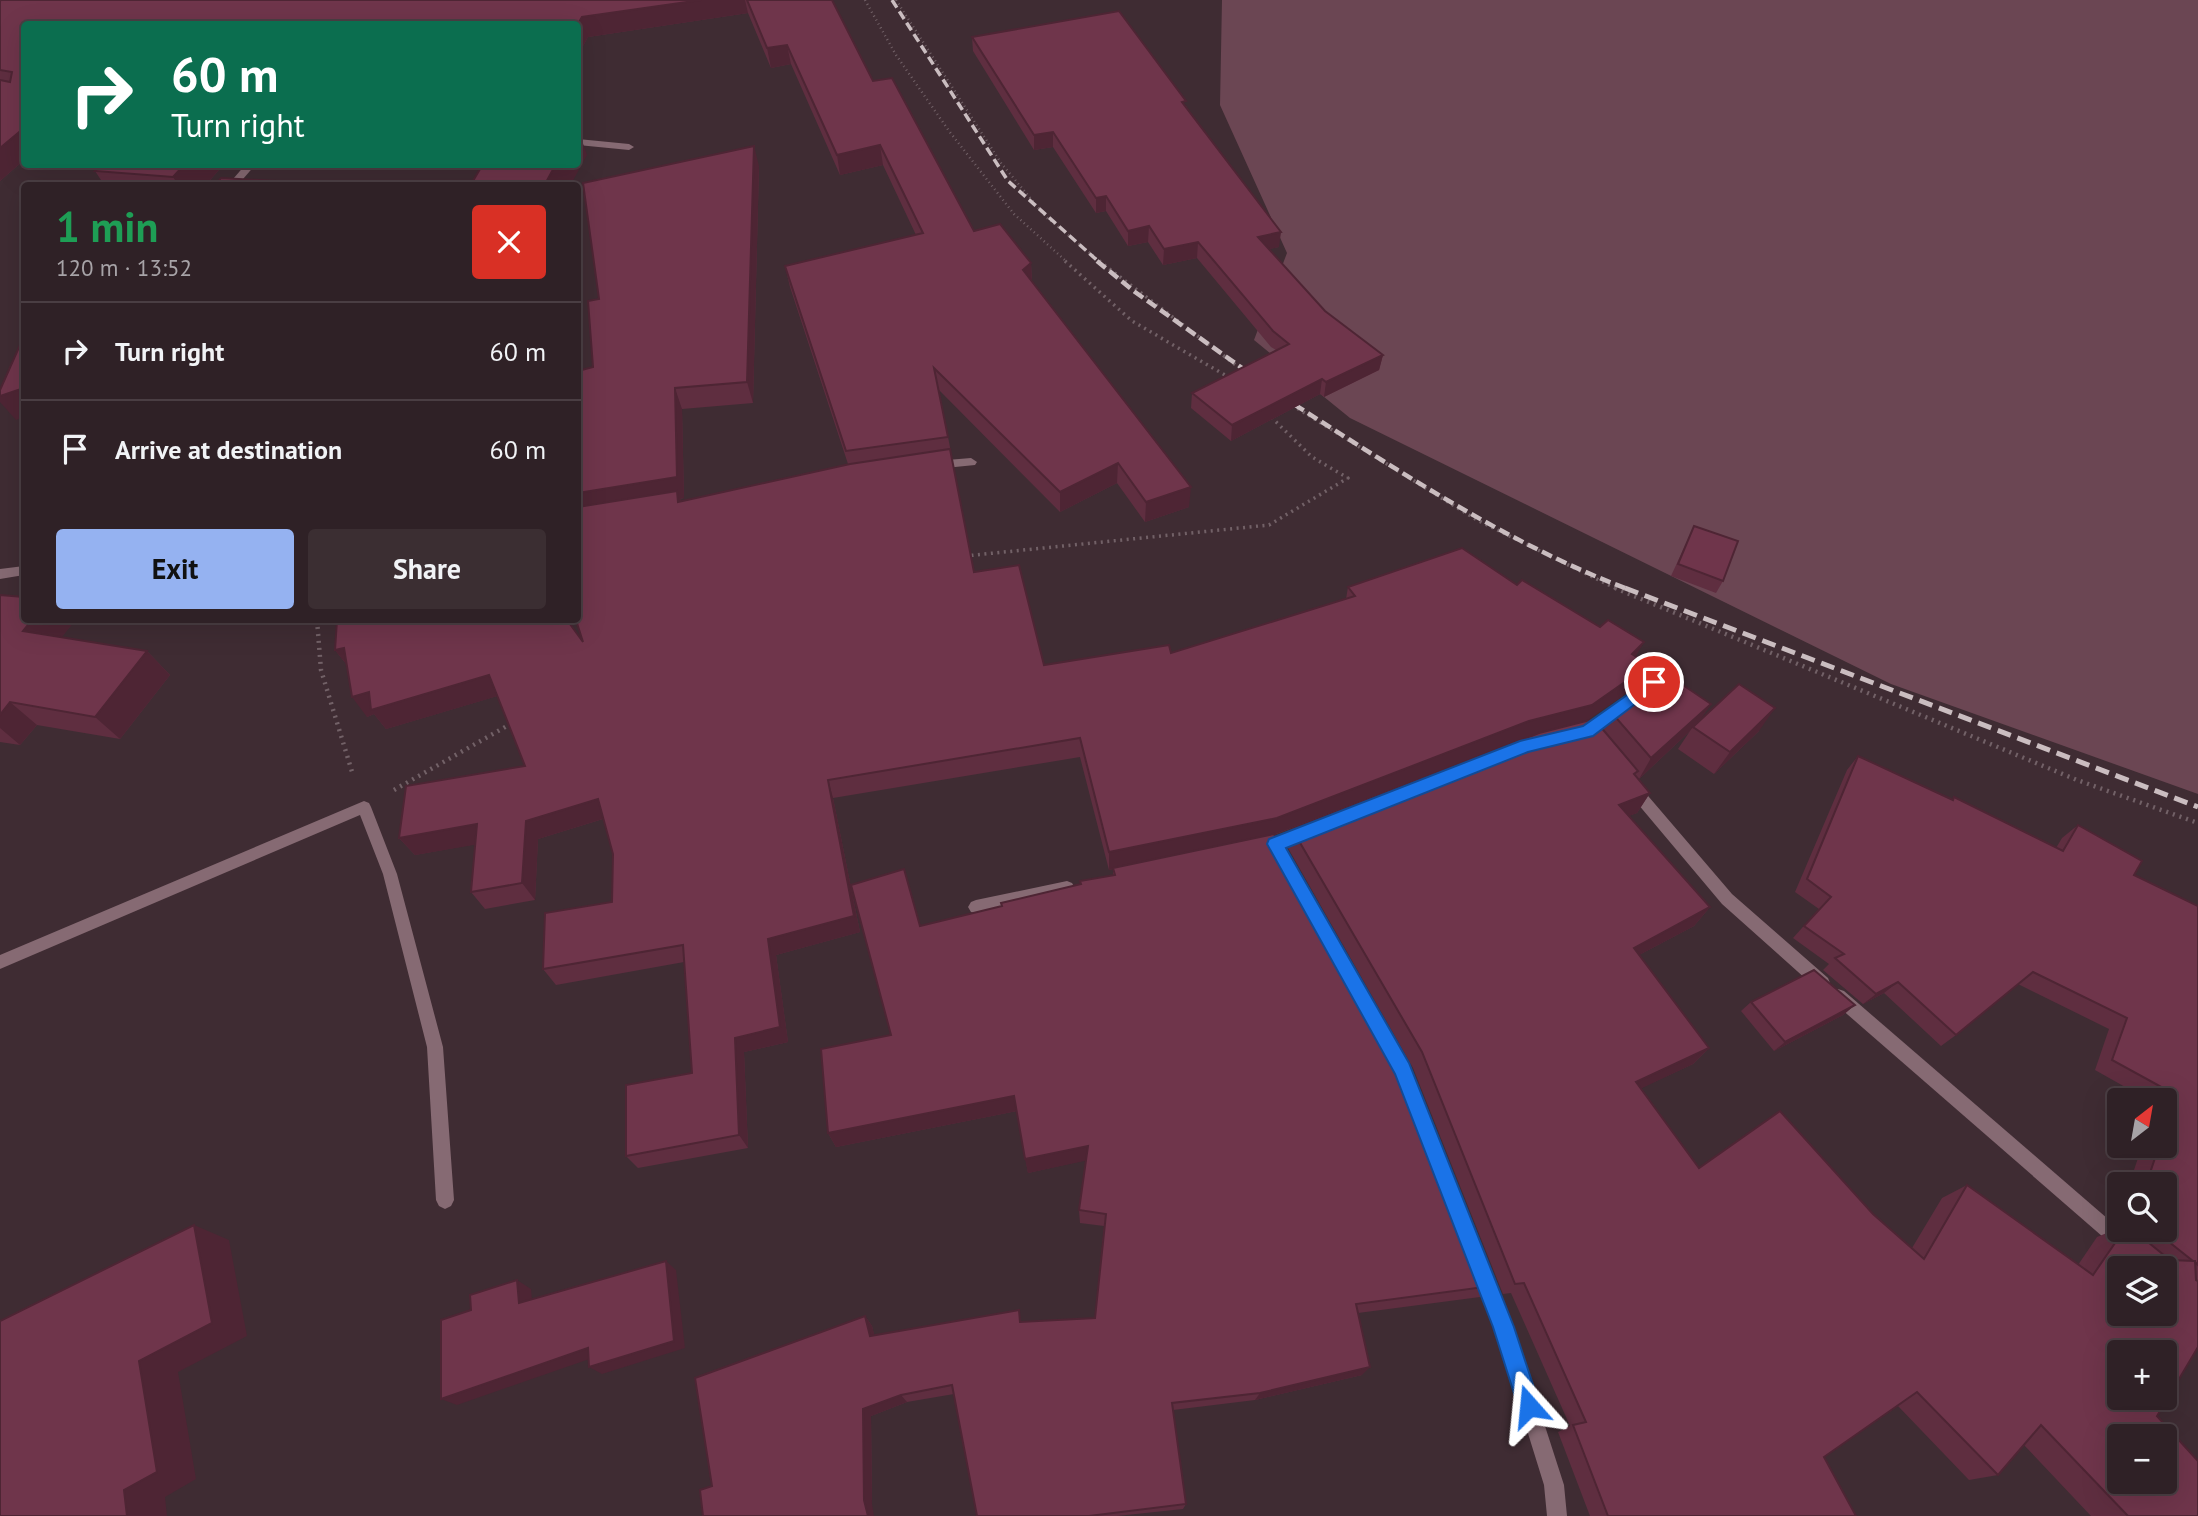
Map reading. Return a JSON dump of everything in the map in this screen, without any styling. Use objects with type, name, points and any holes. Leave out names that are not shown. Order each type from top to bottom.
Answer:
[{"type":"street","points":[[581,142],[629,147]]},
{"type":"street","points":[[235,182],[248,168]]},
{"type":"street","points":[[926,466],[971,462]]},
{"type":"street","points":[[0,574],[21,571]]},
{"type":"street","points":[[1569,736],[1591,737],[1635,697]]},
{"type":"street","points":[[1621,773],[1727,899],[2078,1207],[2135,1253]]},
{"type":"street","points":[[0,962],[364,807],[394,887],[435,1047],[445,1200]]},
{"type":"street","points":[[1251,850],[1278,850],[1326,824]]},
{"type":"street","points":[[976,907],[1087,884]]},
{"type":"street","points":[[1474,1252],[1504,1327],[1554,1485],[1557,1516]]},
{"type":"path","points":[[865,0],[896,55],[942,121],[1014,214],[1132,321],[1234,380]]},
{"type":"path","points":[[896,0],[1001,163],[1046,217],[1145,298],[1253,377]]},
{"type":"path","points":[[1287,401],[1477,520],[1609,586],[2077,780],[2198,823]]},
{"type":"path","points":[[964,556],[1269,525],[1348,478],[1312,457],[1263,409]]},
{"type":"path","points":[[317,623],[321,670],[364,807],[499,728],[525,718]]},
{"type":"shaded area","points":[[1222,0],[2198,0],[2198,794],[1891,684],[1350,418],[1254,340],[1287,253],[1220,105]]},
{"type":"building","points":[[701,0],[582,17],[580,21],[21,21],[21,130],[0,148],[0,80],[10,82],[12,72],[0,70],[0,1]]},
{"type":"building","points":[[747,0],[832,0],[873,81],[892,78],[974,231],[1000,224],[1031,263],[1023,270],[1191,487],[1146,502],[1118,463],[1060,492],[934,368],[948,437],[846,451],[785,266],[923,233],[880,145],[837,155],[787,45],[767,48]]},
{"type":"building","points":[[1119,11],[1186,101],[1182,102],[1281,232],[1258,237],[1325,311],[1383,355],[1326,382],[1322,379],[1232,425],[1192,393],[1289,344],[1273,331],[1198,242],[1164,249],[1149,226],[1128,231],[1106,196],[1096,198],[1053,132],[1034,135],[972,37]]},
{"type":"building","points":[[754,146],[747,382],[675,388],[677,477],[581,493],[581,370],[593,367],[588,301],[599,299],[583,183]]},
{"type":"building","points":[[98,168],[181,168],[173,177],[95,171]]},
{"type":"building","points":[[481,168],[554,168],[546,182],[472,182]]},
{"type":"building","points":[[221,178],[294,182],[218,182]]},
{"type":"building","points":[[21,343],[21,389],[0,396],[0,390]]},
{"type":"building","points":[[950,449],[974,572],[1019,565],[1044,665],[1169,645],[1171,653],[1355,596],[1348,587],[1462,548],[1517,585],[1522,580],[1600,627],[1608,620],[1644,642],[1632,654],[1649,665],[1592,705],[1529,721],[1277,818],[1109,852],[1080,738],[828,780],[854,916],[768,939],[780,1027],[735,1038],[739,1135],[626,1156],[626,1085],[692,1073],[683,945],[543,969],[545,913],[612,902],[613,854],[598,799],[526,821],[522,883],[471,892],[477,824],[399,838],[406,786],[525,766],[489,675],[371,710],[369,692],[352,697],[344,648],[335,650],[337,623],[569,623],[583,642],[577,623],[581,623],[581,507],[677,491],[678,502],[850,464]]},
{"type":"building","points":[[1694,526],[1738,541],[1723,581],[1678,564]]},
{"type":"building","points":[[0,595],[21,597],[21,623],[30,623],[23,631],[147,651],[95,717],[10,702],[0,715]]},
{"type":"building","points":[[1665,673],[1711,704],[1651,758],[1611,712]]},
{"type":"building","points":[[1739,684],[1775,708],[1730,752],[1693,727]]},
{"type":"building","points":[[1594,719],[1638,771],[1634,774],[1650,793],[1619,805],[1710,907],[1634,948],[1709,1048],[1636,1082],[1699,1168],[1780,1111],[1873,1214],[1924,1259],[1967,1185],[2093,1275],[2116,1242],[2148,1242],[2165,1256],[2107,1256],[2107,1326],[2177,1326],[2177,1260],[2195,1261],[2198,1281],[2198,1347],[2177,1382],[2177,1340],[2107,1340],[2107,1410],[2161,1410],[2157,1416],[2164,1424],[2107,1424],[2107,1494],[2177,1494],[2177,1438],[2198,1461],[2198,1516],[2128,1516],[2041,1425],[1998,1475],[1917,1392],[1824,1457],[1856,1516],[1608,1516],[1573,1425],[1586,1422],[1524,1283],[1515,1284],[1422,1052],[1292,829],[1539,733]]},
{"type":"building","points":[[1858,756],[1953,800],[1954,797],[2063,851],[2078,825],[2142,861],[2134,875],[2198,906],[2198,1265],[2169,1242],[2177,1242],[2177,1172],[2150,1172],[2155,1158],[2177,1158],[2177,1088],[2163,1088],[2112,1060],[2127,1018],[2033,972],[1956,1035],[1898,982],[1876,994],[1835,958],[1844,954],[1804,926],[1831,897],[1807,879]]},
{"type":"building","points":[[1274,834],[1402,1058],[1492,1286],[1356,1304],[1370,1367],[1260,1393],[1172,1403],[1186,1504],[1089,1516],[977,1516],[952,1385],[901,1395],[863,1409],[864,1500],[868,1516],[703,1516],[700,1490],[712,1486],[695,1378],[865,1316],[870,1336],[1019,1310],[1020,1322],[1095,1318],[1106,1214],[1079,1210],[1088,1146],[1025,1159],[1014,1096],[828,1133],[821,1049],[891,1035],[851,885],[904,869],[920,926],[1081,884],[1080,881],[1115,875],[1113,868]]},
{"type":"building","points":[[1814,970],[1855,1005],[1785,1042],[1751,1002]]},
{"type":"building","points":[[194,1225],[212,1323],[139,1361],[157,1472],[124,1490],[127,1516],[0,1516],[0,1321]]},
{"type":"building","points":[[666,1261],[674,1341],[589,1367],[588,1348],[441,1399],[441,1320],[471,1310],[470,1295],[517,1280],[519,1303]]},
{"type":"railway","points":[[892,0],[1008,181],[1099,262]]},
{"type":"railway","points":[[1097,261],[1135,292],[1259,380]]},
{"type":"railway","points":[[1281,396],[1494,527],[1538,550],[1627,589]]},
{"type":"railway","points":[[1627,589],[2198,807]]},
{"type":"route","points":[[1529,1406],[1504,1327],[1403,1069],[1376,1026],[1275,844],[1526,746],[1587,731],[1654,682]]}]
